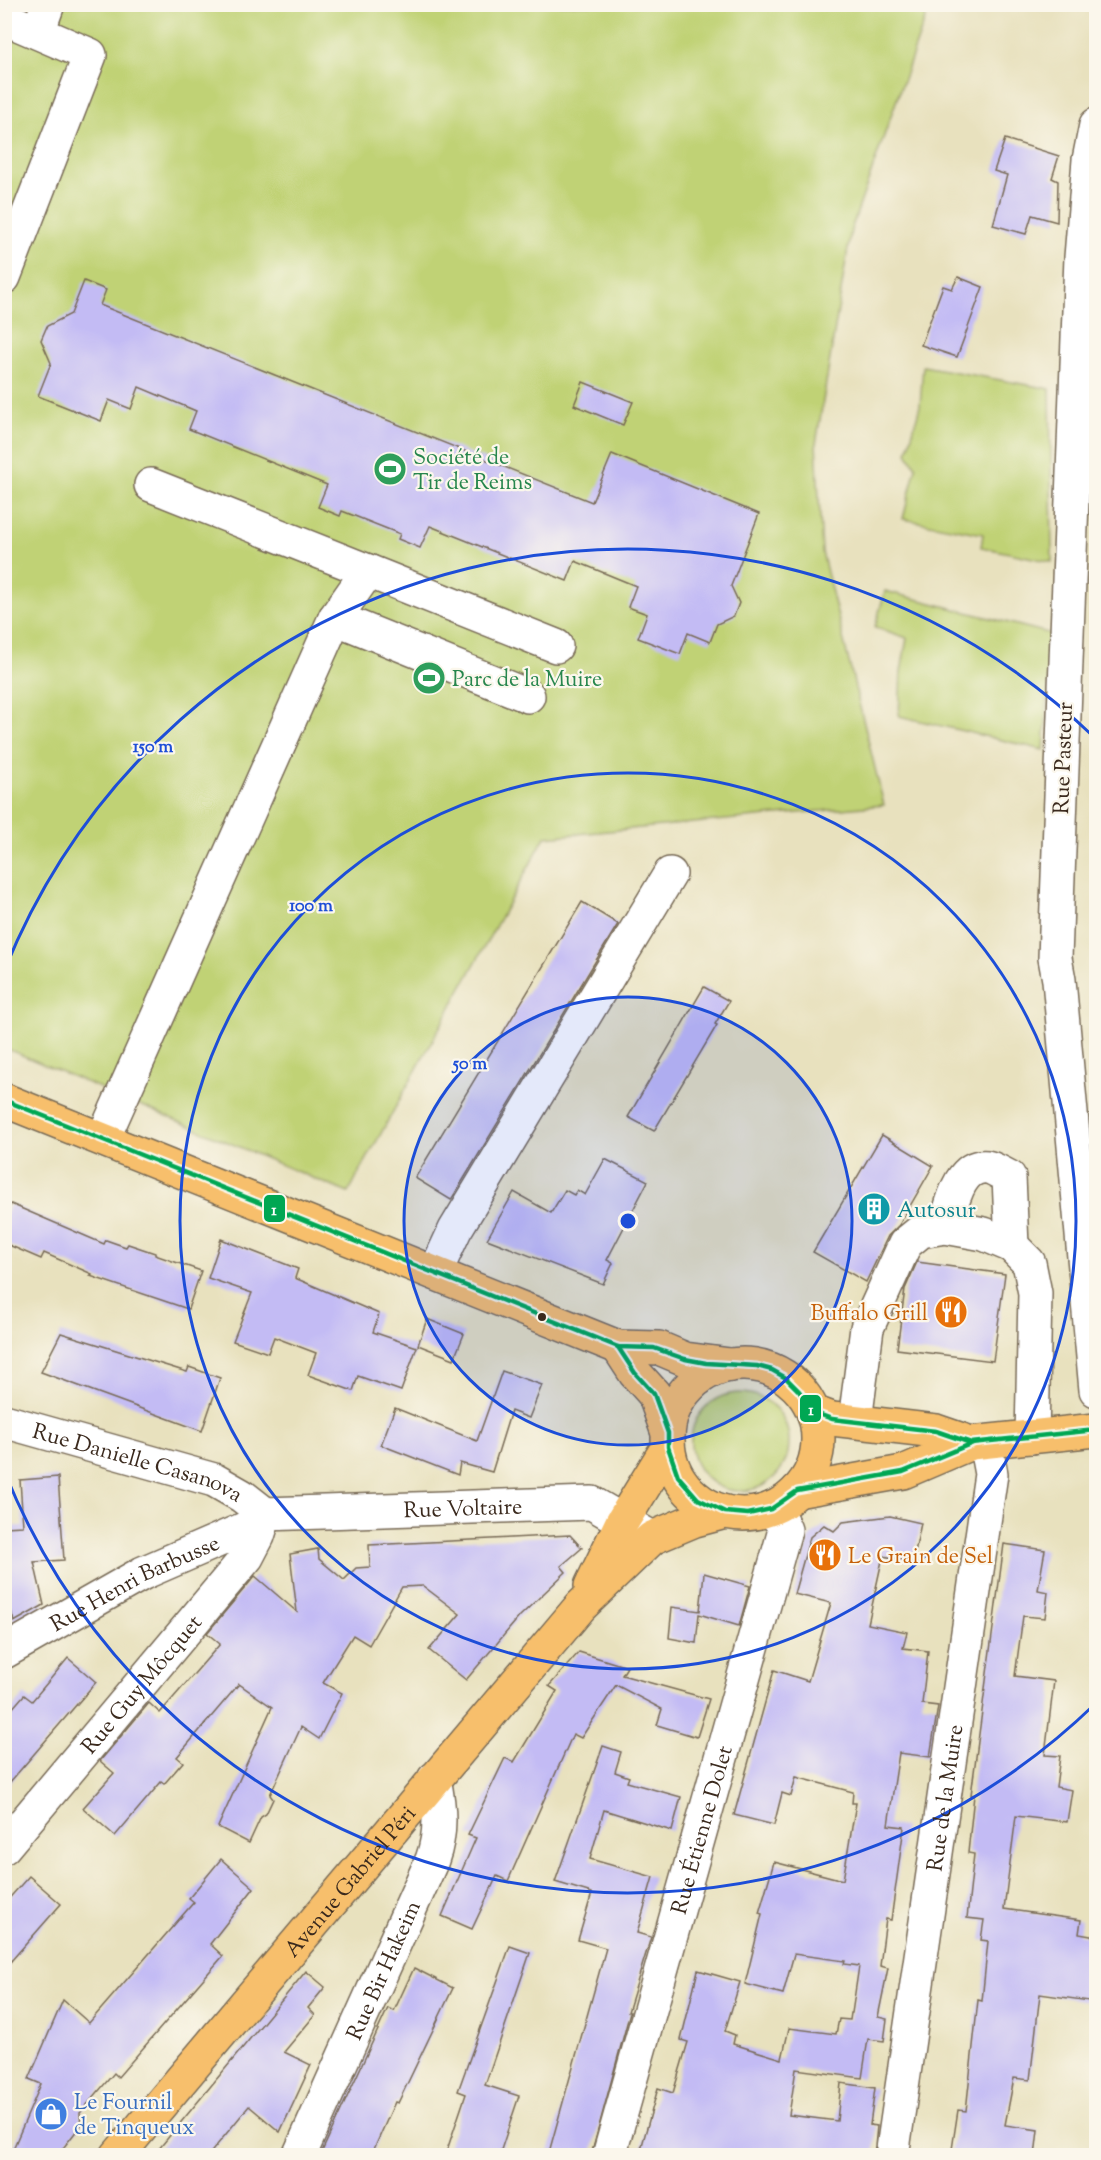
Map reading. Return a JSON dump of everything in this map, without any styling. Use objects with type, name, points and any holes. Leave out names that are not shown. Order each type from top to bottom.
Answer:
[{"type":"main road","points":[[4,1100],[618,1347],[659,1348],[686,1359],[730,1365],[751,1364],[771,1369],[789,1379],[803,1394],[813,1412],[818,1428],[815,1462],[797,1491],[771,1509],[748,1514],[725,1512],[695,1520],[652,1538],[581,1606]]},
{"type":"main road","points":[[618,1347],[635,1373],[654,1394],[678,1476],[698,1499],[725,1512]]},
{"type":"main road","points":[[581,1606],[622,1522],[668,1440],[672,1413],[681,1396],[695,1381],[712,1370],[730,1365]]},
{"type":"main road","points":[[813,1412],[832,1419],[936,1431],[978,1442]]},
{"type":"main road","points":[[797,1491],[903,1472],[978,1442],[1096,1430]]},
{"type":"main road","name":"Avenue Gabriel Péri","points":[[117,2156],[581,1606]]},
{"type":"street","points":[[4,18],[43,19],[90,55],[4,277]]},
{"type":"street","name":"Rue Pasteur","points":[[1096,125],[1089,160],[1081,257],[1055,958],[1059,980],[1096,1391],[1096,1430]]},
{"type":"street","points":[[151,485],[556,646]]},
{"type":"street","points":[[103,1139],[335,618],[368,571]]},
{"type":"street","points":[[335,618],[528,696]]},
{"type":"street","points":[[435,1273],[455,1230],[670,874]]},
{"type":"street","points":[[945,1227],[963,1177],[973,1168],[989,1167],[1009,1177],[1012,1246]]},
{"type":"street","points":[[855,1421],[867,1328],[905,1244],[921,1231],[945,1227],[984,1234],[1012,1246],[1029,1263],[1035,1293],[1032,1437]]},
{"type":"street","name":"Rue Danielle Casanova","points":[[4,1421],[214,1480],[242,1496],[265,1514]]},
{"type":"street","name":"Rue de la Muire","points":[[892,2156],[990,1481],[990,1474],[978,1442]]},
{"type":"street","name":"Rue Voltaire","points":[[265,1514],[592,1503],[652,1538]]},
{"type":"street","name":"Rue Étienne Dolet","points":[[609,2156],[785,1530],[771,1509]]},
{"type":"street","name":"Rue Henri Barbusse","points":[[4,1652],[143,1573],[249,1527],[265,1514]]},
{"type":"street","name":"Rue Guy Môcquet","points":[[4,1847],[247,1557],[258,1536],[265,1514]]},
{"type":"street","name":"Rue Bir Hakeim","points":[[298,2156],[432,1860],[440,1829],[434,1779]]},
{"type":"green space","name":"Parc de la Muire","points":[[4,5],[930,5],[851,230],[816,444],[822,552],[884,805],[545,837],[348,1193],[5,1048]]},
{"type":"green space","points":[[923,366],[1050,389],[1052,562],[981,547],[983,534],[903,519],[916,467],[907,453],[920,406]]},
{"type":"green space","points":[[885,591],[1052,634],[1044,750],[899,716],[901,672],[907,638],[875,627]]},
{"type":"green space","points":[[740,1393],[759,1397],[775,1407],[785,1423],[789,1442],[785,1461],[775,1477],[759,1487],[740,1491],[721,1487],[705,1477],[695,1461],[691,1442],[695,1423],[705,1407],[721,1397]]},
{"type":"building","points":[[1005,139],[1059,156],[1052,178],[1058,181],[1057,222],[1032,215],[1026,234],[993,225],[1007,175],[994,171]]},
{"type":"building","points":[[958,277],[983,287],[957,357],[921,345],[943,286],[952,289]]},
{"type":"building","name":"Société de Tir de Reims","points":[[84,281],[106,290],[100,305],[592,502],[612,454],[759,514],[731,586],[739,603],[734,616],[717,624],[710,642],[688,633],[680,654],[638,638],[647,614],[628,607],[636,586],[575,561],[567,581],[430,526],[420,548],[398,539],[400,534],[342,511],[340,516],[318,507],[327,485],[189,429],[196,411],[139,387],[131,409],[109,400],[101,421],[38,396],[51,363],[41,340],[47,326],[71,314]]},
{"type":"building","points":[[583,382],[633,402],[623,425],[574,405]]},
{"type":"building","points":[[582,902],[618,924],[451,1200],[415,1178]]},
{"type":"building","points":[[704,987],[729,1001],[654,1131],[628,1117]]},
{"type":"building","name":"Autosur","points":[[882,1135],[933,1166],[899,1225],[888,1236],[866,1282],[813,1252]]},
{"type":"building","points":[[605,1159],[648,1181],[607,1260],[613,1263],[603,1284],[487,1239],[514,1192],[551,1213],[565,1190],[574,1195],[577,1190],[585,1195]]},
{"type":"building","points":[[11,1204],[104,1244],[106,1240],[126,1247],[128,1244],[201,1271],[188,1309],[90,1276],[92,1274],[44,1253],[41,1259],[4,1243],[4,1217]]},
{"type":"building","points":[[221,1239],[298,1269],[295,1278],[379,1314],[373,1332],[417,1347],[401,1391],[358,1376],[353,1391],[308,1375],[316,1353],[274,1337],[268,1353],[233,1341],[252,1293],[208,1278]]},
{"type":"building","name":"Buffalo Grill","points":[[917,1262],[1005,1274],[993,1361],[897,1349],[905,1289]]},
{"type":"building","points":[[427,1319],[464,1334],[454,1359],[418,1345]]},
{"type":"building","points":[[61,1333],[187,1372],[189,1367],[220,1378],[202,1431],[41,1372]]},
{"type":"building","points":[[502,1371],[542,1385],[529,1418],[511,1411],[492,1472],[460,1463],[458,1475],[381,1445],[395,1408],[477,1441]]},
{"type":"building","points":[[58,1477],[64,1560],[34,1562],[44,1605],[14,1622],[4,1583],[4,1527],[23,1526],[20,1480]]},
{"type":"building","points":[[890,1516],[921,1523],[913,1562],[883,1556],[868,1624],[907,1632],[903,1648],[928,1651],[922,1704],[938,1706],[930,1757],[899,1753],[888,1825],[904,1827],[891,1920],[886,1919],[880,1966],[888,1968],[878,2017],[887,2019],[884,2041],[868,2039],[862,2078],[796,2069],[789,2115],[837,2121],[841,2083],[875,2088],[870,2125],[877,2126],[874,2156],[665,2156],[641,2149],[658,2088],[673,2093],[688,2042],[681,2040],[698,1970],[740,1982],[725,2031],[735,2035],[733,2044],[782,2059],[789,2028],[836,2034],[839,2019],[850,2020],[859,1966],[844,1964],[845,1961],[794,1954],[783,1994],[745,1984],[762,1914],[759,1913],[774,1862],[843,1880],[856,1803],[852,1803],[853,1792],[796,1777],[791,1796],[782,1793],[774,1825],[734,1815],[774,1670],[808,1681],[831,1603],[794,1594],[810,1537],[824,1525],[834,1531],[843,1522]]},
{"type":"building","points":[[570,1535],[582,1548],[561,1566],[566,1572],[520,1616],[466,1680],[429,1650],[460,1614],[423,1586],[402,1587],[369,1645],[353,1635],[323,1683],[342,1693],[319,1739],[301,1727],[270,1795],[273,1799],[266,1814],[261,1817],[249,1843],[218,1827],[272,1707],[239,1684],[177,1757],[183,1762],[164,1784],[161,1782],[115,1836],[83,1808],[114,1773],[100,1761],[149,1703],[160,1713],[220,1644],[207,1633],[255,1576],[297,1612],[290,1554],[318,1549],[319,1559],[344,1580],[356,1568],[370,1567],[369,1545]]},
{"type":"building","points":[[1004,1544],[1045,1550],[1038,1590],[1048,1592],[1045,1618],[1023,1616],[1015,1676],[1054,1681],[1045,1755],[1060,1756],[1056,1787],[1072,1790],[1067,1822],[1016,1816],[1004,1909],[1081,1920],[1079,1934],[1096,1937],[1096,2002],[1040,1994],[1030,2080],[1014,2078],[1005,2125],[1038,2130],[1035,2156],[951,2156],[958,2110],[966,2111],[978,2000],[982,2001],[988,1941],[981,1940],[984,1920],[967,1918],[974,1854],[968,1853],[974,1795],[971,1795]]},
{"type":"building","points":[[704,1573],[750,1586],[739,1626],[699,1614],[696,1643],[669,1638],[672,1607],[700,1611]]},
{"type":"building","points":[[579,1652],[627,1667],[622,1675],[709,1699],[697,1737],[657,1725],[662,1709],[616,1685],[581,1738],[573,1734],[508,1881],[497,1876],[472,1929],[442,1916],[476,1838],[468,1835],[505,1758],[514,1762],[557,1691],[549,1686]]},
{"type":"building","points":[[68,1658],[96,1682],[4,1789],[4,1718],[24,1695],[32,1701]]},
{"type":"building","points":[[603,1746],[621,1752],[615,1772],[629,1777],[627,1782],[681,1797],[672,1831],[604,1810],[590,1859],[653,1877],[637,1933],[651,1937],[628,2012],[630,2012],[591,2156],[548,2156],[606,1948],[578,1940],[592,1893],[555,1882]]},
{"type":"building","points":[[221,1859],[254,1888],[210,1944],[223,1956],[118,2077],[114,2073],[80,2113],[81,2125],[57,2156],[10,2156],[41,2084],[29,2079],[63,2000],[89,2023],[194,1902],[189,1898]]},
{"type":"building","points":[[29,1876],[61,1904],[4,1969],[4,1904]]},
{"type":"building","points":[[510,1946],[530,1953],[485,2085],[519,2096],[499,2156],[445,2156],[466,2094],[458,2091]]},
{"type":"building","points":[[414,1968],[453,1988],[398,2103],[395,2102],[371,2156],[320,2156],[388,2008],[394,2011]]},
{"type":"building","points":[[306,1971],[325,1987],[308,2008],[315,2015],[284,2052],[311,2065],[280,2132],[249,2106],[208,2156],[153,2156]]},
{"type":"transit line","name":"1","points":[[4,1100],[618,1347],[654,1348],[685,1359],[706,1363],[757,1366],[772,1370],[786,1378],[799,1391],[813,1412],[832,1419],[936,1431],[971,1443],[1096,1430]]},
{"type":"transit line","name":"1","points":[[618,1347],[635,1373],[654,1394],[668,1433],[668,1447],[678,1476],[698,1499],[725,1512],[748,1514],[771,1509],[797,1491],[903,1472],[973,1443]]},
{"type":"place","name":"Société de Tir de Reims","points":[[390,469]]},
{"type":"place","name":"Parc de la Muire","points":[[429,678]]},
{"type":"place","name":"Autosur","points":[[874,1209]]},
{"type":"place","name":"Buffalo Grill","points":[[951,1312]]},
{"type":"place","name":"Le Grain de Sel","points":[[825,1555]]},
{"type":"place","name":"Le Fournil de Tinqueux","points":[[51,2114]]}]
